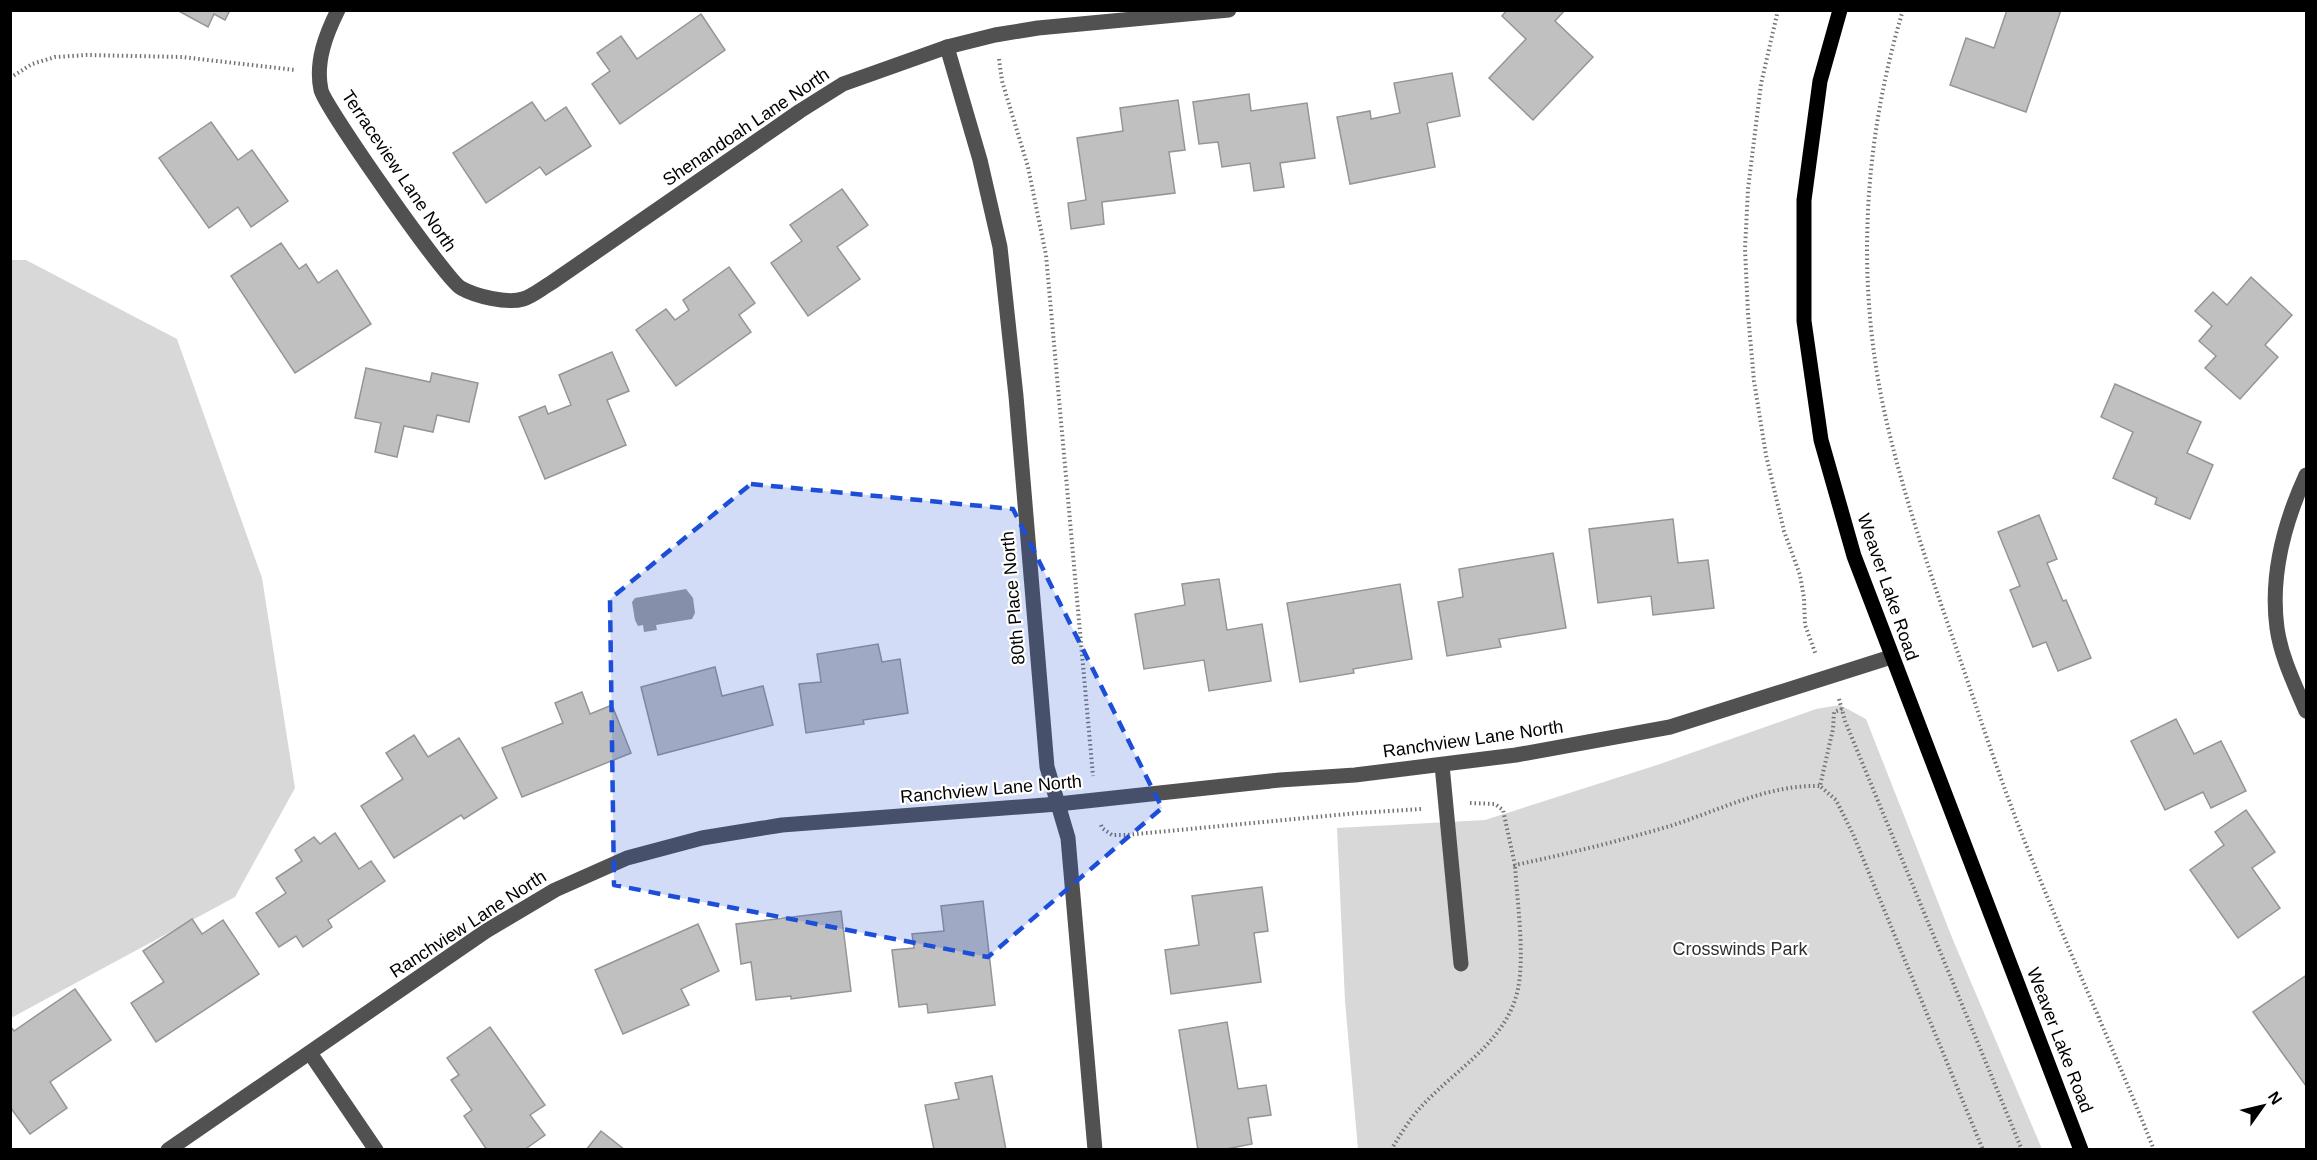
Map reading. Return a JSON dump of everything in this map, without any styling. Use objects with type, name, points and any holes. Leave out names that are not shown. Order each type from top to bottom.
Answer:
[{"type":"main road","name":"Weaver Lake Road","points":[[1840,10],[1820,81],[1804,200],[1804,321],[1821,440],[1854,556],[1891,657],[2081,1149]]},
{"type":"street","name":"Terraceview Lane North","points":[[338,10],[328,32],[320,60],[321,90],[337,117],[436,262],[459,287],[488,298],[522,299]]},
{"type":"street","name":"Shenandoah Lane North","points":[[522,299],[551,284],[800,111],[843,84],[947,47],[995,35],[1038,28],[1229,10]]},
{"type":"street","name":"80th Place North","points":[[947,47],[980,160],[1000,247],[1016,396],[1047,767],[1068,838],[1095,1149]]},
{"type":"street","points":[[2307,475],[2292,506],[2279,559],[2277,629],[2289,672],[2307,711]]},
{"type":"street","name":"Ranchview Lane North","points":[[168,1149],[496,925],[555,890],[627,858],[702,838],[782,825],[1058,804],[1280,780],[1355,775],[1516,755],[1670,727],[1891,657]]},
{"type":"street","points":[[1442,765],[1461,964]]},
{"type":"street","points":[[310,1053],[376,1149]]},
{"type":"path","points":[[1778,10],[1761,84],[1748,189],[1745,249],[1754,381],[1766,455],[1784,531],[1800,575],[1805,625],[1842,709],[2022,1149]]},
{"type":"path","points":[[1903,10],[1881,96],[1868,195],[1869,294],[1886,417],[1902,483],[1938,596],[2026,846],[2154,1149]]},
{"type":"path","points":[[995,35],[1002,81],[1028,167],[1046,255],[1092,770],[1102,828],[1112,835],[1126,835],[1474,803],[1495,804],[1503,810],[1515,865],[1520,964],[1518,988],[1513,1007],[1487,1045],[1420,1108],[1391,1149]]},
{"type":"path","points":[[10,69],[12,76],[32,64],[55,57],[87,55],[182,57],[320,71]]},
{"type":"path","points":[[1820,786],[1833,729],[1834,712],[1842,709]]},
{"type":"path","points":[[1515,865],[1637,835],[1766,793],[1803,785],[1820,786],[1836,800],[1853,834],[1983,1149]]},
{"type":"highlighted area","points":[[751,484],[1013,509],[1162,808],[988,957],[614,885],[610,599]]},
{"type":"green space","points":[[10,260],[26,260],[177,339],[262,578],[295,788],[235,897],[11,1018]]},
{"type":"green space","name":"Crosswinds Park","points":[[1840,705],[1866,719],[1953,940],[2042,1149],[1358,1149],[1345,1001],[1337,828],[1485,820],[1657,765],[1816,709]]},
{"type":"shaded area","points":[[686,589],[693,598],[695,613],[692,619],[656,625],[657,630],[644,632],[643,625],[638,626],[632,602],[635,598]]},
{"type":"building","points":[[177,10],[230,10],[225,20],[214,14],[208,27]]},
{"type":"building","points":[[1507,10],[1565,10],[1555,21],[1593,57],[1533,120],[1489,78],[1526,39],[1502,16]]},
{"type":"building","points":[[2007,10],[2061,10],[2026,112],[1950,85],[1966,38],[1994,48]]},
{"type":"building","points":[[701,14],[725,50],[620,124],[592,84],[610,71],[597,53],[621,36],[637,59]]},
{"type":"building","points":[[1452,73],[1460,116],[1427,123],[1435,167],[1350,184],[1337,117],[1370,111],[1371,119],[1400,113],[1394,83]]},
{"type":"building","points":[[1249,94],[1251,111],[1307,103],[1315,158],[1280,163],[1284,187],[1254,191],[1250,163],[1222,167],[1218,142],[1199,144],[1193,102]]},
{"type":"building","points":[[1178,100],[1185,150],[1169,152],[1175,193],[1102,202],[1104,224],[1071,229],[1068,203],[1086,200],[1077,138],[1123,131],[1120,108]]},
{"type":"building","points":[[532,102],[545,121],[566,107],[591,146],[546,175],[540,167],[486,203],[453,153]]},
{"type":"building","points":[[211,122],[238,160],[252,150],[288,201],[251,227],[238,207],[209,228],[159,158]]},
{"type":"building","points":[[842,189],[868,225],[837,247],[860,279],[808,316],[771,263],[802,241],[790,225]]},
{"type":"building","points":[[281,243],[299,269],[306,264],[318,283],[337,270],[371,324],[295,373],[231,276]]},
{"type":"building","points":[[729,267],[755,303],[739,315],[751,332],[676,386],[636,330],[666,309],[675,320],[689,310],[683,300]]},
{"type":"building","points":[[2251,277],[2292,315],[2265,345],[2278,357],[2240,399],[2205,368],[2216,356],[2199,341],[2212,326],[2195,311],[2213,292],[2227,305]]},
{"type":"building","points":[[612,352],[629,391],[607,400],[626,445],[545,479],[519,417],[545,406],[548,414],[571,405],[559,375]]},
{"type":"building","points":[[366,368],[430,382],[432,373],[478,383],[469,422],[437,415],[433,432],[404,426],[397,457],[375,452],[381,423],[355,418]]},
{"type":"building","points":[[2115,384],[2201,422],[2187,453],[2213,465],[2190,519],[2155,504],[2157,498],[2113,478],[2133,432],[2101,417]]},
{"type":"building","points":[[2039,515],[2057,559],[2047,563],[2091,658],[2058,671],[2046,642],[2033,647],[2010,590],[2020,586],[1998,532]]},
{"type":"building","points":[[1673,519],[1678,563],[1708,560],[1714,608],[1653,615],[1651,596],[1598,603],[1589,529]]},
{"type":"building","points":[[1553,553],[1566,628],[1499,639],[1501,647],[1447,656],[1438,602],[1463,597],[1459,569]]},
{"type":"building","points":[[1219,579],[1227,630],[1262,624],[1271,681],[1209,691],[1204,660],[1144,669],[1135,614],[1185,605],[1182,584]]},
{"type":"building","points":[[1400,584],[1412,659],[1353,669],[1354,673],[1300,682],[1287,603]]},
{"type":"building","points":[[878,644],[882,662],[900,659],[908,713],[863,720],[864,724],[806,733],[799,684],[821,682],[817,654]]},
{"type":"building","points":[[715,667],[722,696],[763,686],[773,725],[658,755],[641,687]]},
{"type":"building","points":[[582,692],[590,714],[612,705],[631,753],[522,797],[502,748],[563,723],[555,703]]},
{"type":"building","points":[[2176,719],[2194,754],[2221,741],[2246,791],[2211,808],[2203,792],[2165,810],[2131,741]]},
{"type":"building","points":[[414,735],[428,757],[459,738],[497,798],[464,819],[461,815],[394,858],[361,806],[403,779],[386,753]]},
{"type":"building","points":[[2246,810],[2275,852],[2252,868],[2280,908],[2238,938],[2190,870],[2224,845],[2215,832]]},
{"type":"building","points":[[335,833],[359,869],[371,861],[385,881],[328,920],[332,927],[303,947],[296,936],[279,947],[256,913],[286,893],[276,878],[302,861],[295,850],[314,837],[320,844]]},
{"type":"building","points":[[1262,887],[1268,931],[1254,933],[1261,982],[1171,994],[1165,950],[1199,945],[1192,896]]},
{"type":"building","points":[[983,901],[995,1005],[928,1013],[927,1004],[899,1007],[892,950],[914,948],[912,934],[944,931],[941,906]]},
{"type":"building","points":[[841,911],[851,991],[791,999],[791,996],[756,1000],[751,962],[741,964],[736,924]]},
{"type":"building","points":[[192,919],[202,934],[223,920],[259,974],[156,1042],[131,1003],[164,982],[143,951]]},
{"type":"building","points":[[698,924],[719,971],[681,989],[689,1005],[623,1034],[595,970]]},
{"type":"building","points":[[2305,976],[2306,978],[2306,1086],[2253,1012]]},
{"type":"building","points":[[75,989],[111,1040],[50,1082],[67,1108],[30,1134],[10,1107],[10,1026],[14,1031]]},
{"type":"building","points":[[1227,1022],[1238,1089],[1266,1085],[1271,1115],[1248,1118],[1252,1144],[1221,1150],[1198,1150],[1179,1030]]},
{"type":"building","points":[[490,1027],[545,1105],[530,1115],[545,1135],[524,1150],[487,1150],[464,1116],[472,1110],[451,1080],[459,1075],[447,1058]]},
{"type":"building","points":[[992,1076],[1006,1150],[934,1150],[925,1105],[959,1099],[955,1083]]},
{"type":"building","points":[[601,1131],[625,1150],[586,1150]]}]
